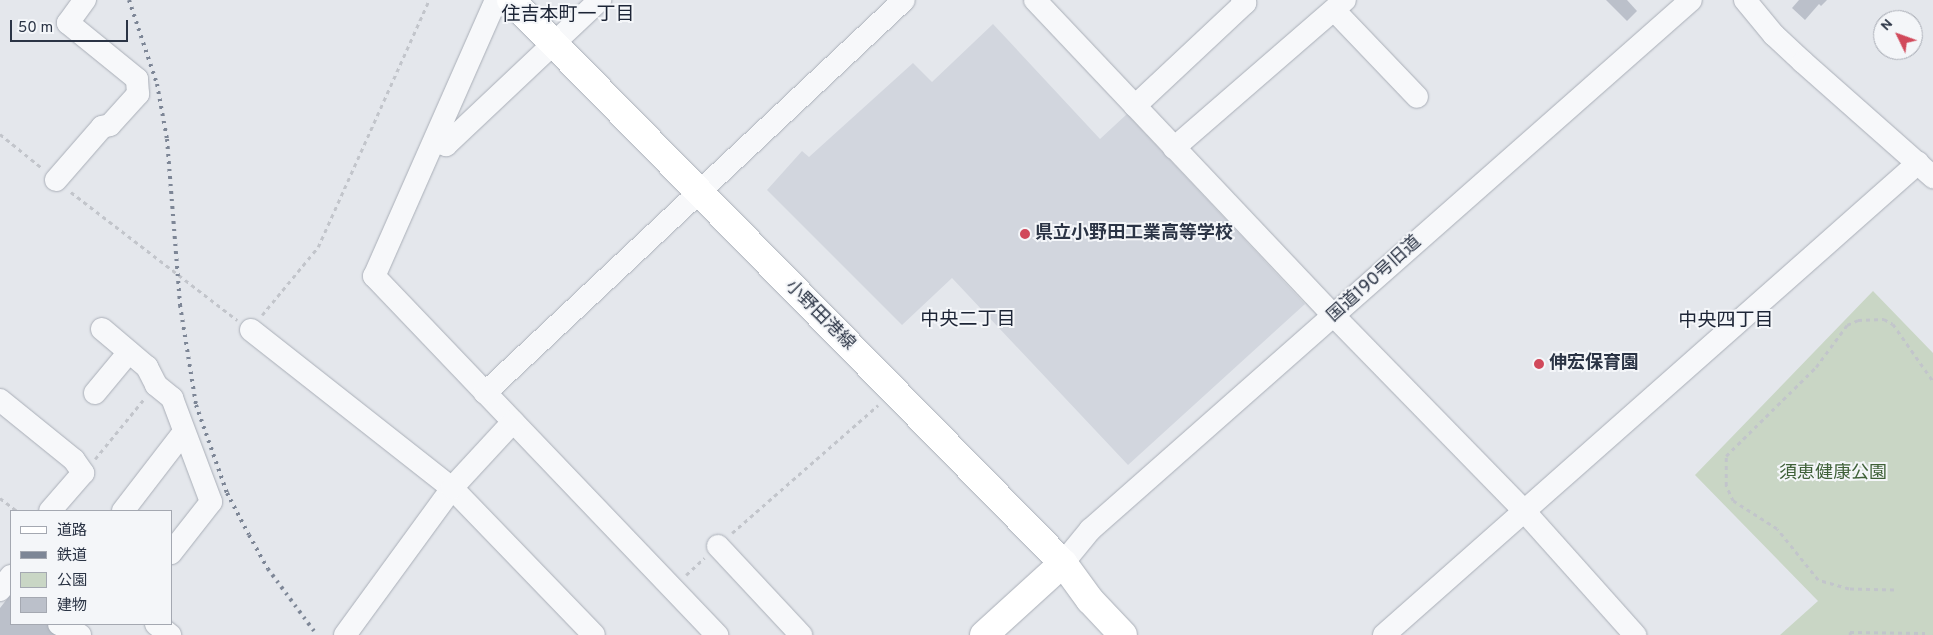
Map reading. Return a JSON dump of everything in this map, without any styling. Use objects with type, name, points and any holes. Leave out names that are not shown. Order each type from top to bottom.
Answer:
[{"type":"main road","name":"小野田港線","points":[[511,0],[697,192],[1063,563],[1090,600],[1123,635]]},
{"type":"main road","points":[[984,635],[1063,563]]},
{"type":"street","points":[[56,180],[102,127],[110,125],[138,94],[137,79],[68,23],[85,0]]},
{"type":"street","points":[[496,0],[436,141],[374,276],[717,635]]},
{"type":"street","points":[[436,141],[446,145],[600,0]]},
{"type":"street","points":[[485,393],[697,192],[904,0]]},
{"type":"street","points":[[1035,0],[1334,316],[1526,513],[1635,635]]},
{"type":"street","points":[[1135,106],[1245,3],[1242,0]]},
{"type":"street","name":"国道190号旧道","points":[[1063,563],[1090,530],[1691,0]]},
{"type":"street","points":[[1384,635],[1925,170],[1788,49],[1745,0]]},
{"type":"street","points":[[1174,148],[1340,5],[1417,97]]},
{"type":"street","points":[[102,329],[147,367],[156,385],[172,398],[183,433],[211,502],[172,552]]},
{"type":"street","points":[[251,330],[452,488],[594,635]]},
{"type":"street","points":[[95,393],[129,352]]},
{"type":"street","points":[[1,401],[74,460],[83,473],[51,510]]},
{"type":"street","points":[[345,635],[452,488],[513,422]]},
{"type":"street","points":[[123,510],[183,433]]},
{"type":"street","points":[[718,546],[801,635]]},
{"type":"street","points":[[61,625],[80,635]]},
{"type":"street","points":[[157,625],[170,635]]},
{"type":"path","points":[[0,134],[56,180],[251,330],[318,246],[429,0]]},
{"type":"path","points":[[1894,590],[1849,589],[1818,580],[1777,529],[1733,501],[1726,486],[1726,456],[1811,373],[1847,325],[1858,320],[1884,319],[1893,324],[1933,381]]},
{"type":"path","points":[[83,473],[156,385]]},
{"type":"path","points":[[673,588],[718,546],[894,392]]},
{"type":"path","points":[[0,498],[16,510]]},
{"type":"path","points":[[1850,635],[1850,632],[1925,633]]},
{"type":"shaded area","name":"県立小野田工業高等学校","points":[[993,24],[1100,139],[1127,114],[1305,304],[1128,465],[952,278],[902,325],[767,190],[802,151],[809,157],[913,63],[932,82]]},
{"type":"green space","name":"須恵健康公園","points":[[1873,291],[1933,353],[1933,635],[1780,635],[1818,601],[1695,475]]},
{"type":"building","points":[[1606,0],[1627,0],[1637,11],[1627,21]]},
{"type":"building","points":[[1799,0],[1827,0],[1821,6],[1819,4],[1805,20],[1792,8]]},
{"type":"building","points":[[10,595],[10,625],[49,625],[62,635],[0,635],[0,608]]},
{"type":"railway","points":[[129,0],[157,84],[167,139],[180,305],[196,405],[227,493],[249,535],[268,569],[317,635]]},
{"type":"place","name":"県立小野田工業高等学校","points":[[1025,234]]},
{"type":"place","name":"伸宏保育園","points":[[1539,364]]},
{"type":"district","name":"住吉本町一丁目","points":[[568,16]]},
{"type":"district","name":"中央二丁目","points":[[968,321]]},
{"type":"district","name":"中央四丁目","points":[[1726,322]]}]
